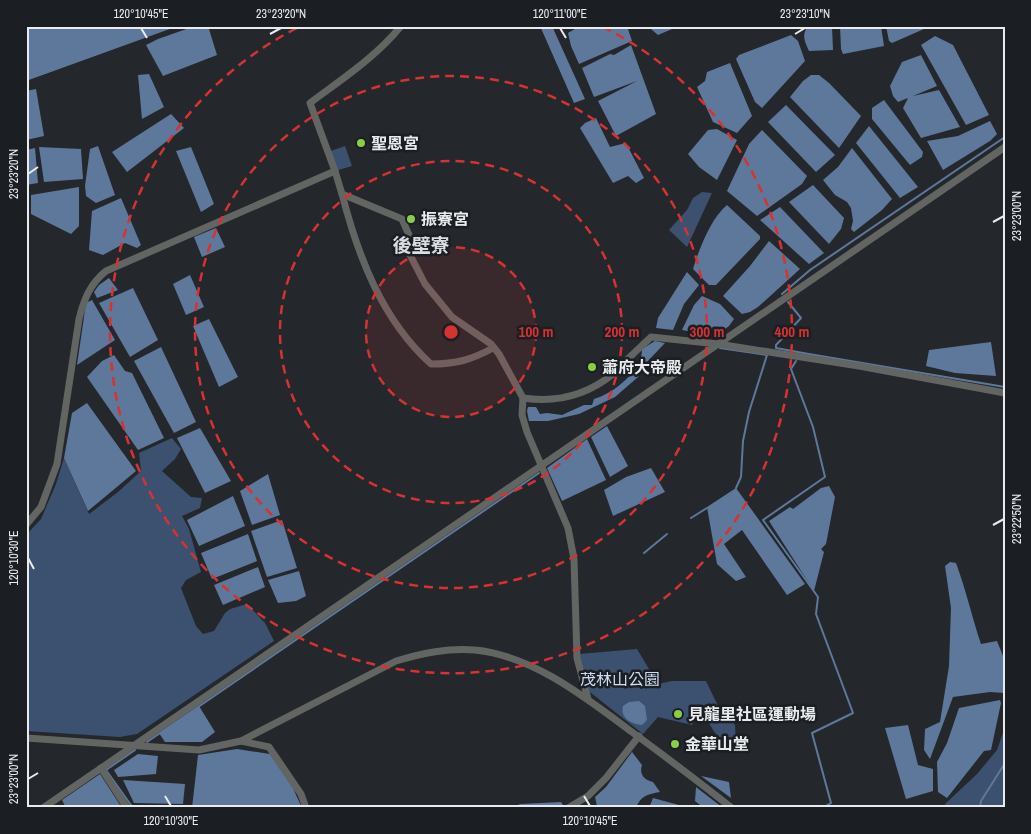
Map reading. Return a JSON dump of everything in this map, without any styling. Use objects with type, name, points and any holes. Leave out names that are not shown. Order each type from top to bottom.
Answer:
[{"type":"street","points":[[401,26],[358,68],[310,103],[335,171],[350,223],[366,268],[379,296],[402,333],[431,364],[461,362],[493,348]]},
{"type":"street","points":[[42,808],[1005,147]]},
{"type":"street","points":[[26,525],[41,507],[58,464],[79,319],[83,301],[92,285],[106,270],[335,171]]},
{"type":"street","points":[[342,194],[402,219],[409,235],[410,255],[425,284],[452,317],[491,344],[499,354],[523,398],[522,415],[540,466],[551,485],[568,528],[574,559],[576,658],[588,699]]},
{"type":"street","points":[[523,398],[536,400],[576,396],[614,374],[651,336],[718,344],[859,366],[1005,393]]},
{"type":"street","points":[[26,738],[199,750],[242,741],[396,662],[424,653],[450,649],[476,650],[502,655],[546,674],[588,699],[732,808]]},
{"type":"street","points":[[568,808],[588,796],[606,778],[639,736]]},
{"type":"street","points":[[242,741],[269,747],[301,794],[306,808]]},
{"type":"street","points":[[101,768],[127,808]]},
{"type":"green space","points":[[345,146],[352,166],[335,171],[328,152]]},
{"type":"green space","points":[[702,192],[712,193],[687,247],[669,230],[687,210],[693,198]]},
{"type":"green space","points":[[172,438],[181,449],[175,459],[162,471],[191,497],[202,498],[200,508],[182,516],[189,529],[201,572],[186,580],[181,588],[196,626],[203,634],[214,631],[225,613],[230,609],[247,604],[265,623],[274,641],[137,734],[120,737],[26,731],[26,535],[41,519],[56,484],[64,458],[89,514],[118,492],[141,471],[139,453]]},
{"type":"green space","name":"茂林山公園","points":[[637,649],[658,684],[672,681],[706,681],[721,712],[730,717],[735,725],[736,743],[729,742],[715,733],[704,712],[698,710],[692,725],[658,717],[643,734],[586,689],[579,654]]},
{"type":"green space","points":[[1005,727],[1005,808],[946,808],[945,804],[977,774],[997,750]]},
{"type":"shaded area","points":[[26,26],[178,26],[26,81]]},
{"type":"shaded area","points":[[195,26],[208,26],[217,55],[163,76],[146,45]]},
{"type":"shaded area","points":[[540,26],[552,26],[585,99],[574,103]]},
{"type":"shaded area","points":[[580,26],[627,26],[632,41],[579,64],[571,46],[568,33]]},
{"type":"shaded area","points":[[641,26],[679,26],[658,35],[651,29],[643,29]]},
{"type":"shaded area","points":[[808,26],[832,26],[833,50],[809,51],[804,35]]},
{"type":"shaded area","points":[[840,26],[881,26],[884,46],[843,54]]},
{"type":"shaded area","points":[[886,26],[925,26],[924,29],[892,43],[889,41]]},
{"type":"shaded area","points":[[791,35],[798,41],[805,61],[762,108],[755,102],[736,59],[739,55]]},
{"type":"shaded area","points":[[935,36],[953,45],[989,115],[966,125],[921,45]]},
{"type":"shaded area","points":[[631,45],[656,114],[616,136],[598,101],[637,81],[594,97],[582,68],[610,54],[614,55]]},
{"type":"shaded area","points":[[921,55],[937,86],[913,96],[939,90],[960,127],[921,138],[903,108],[908,98],[898,102],[893,96],[890,86],[902,62]]},
{"type":"shaded area","points":[[730,63],[752,116],[737,133],[713,122],[697,87],[705,81],[707,72]]},
{"type":"shaded area","points":[[149,74],[164,107],[142,119],[138,75]]},
{"type":"shaded area","points":[[811,75],[819,75],[829,83],[861,116],[839,148],[790,97],[803,81]]},
{"type":"shaded area","points":[[36,89],[44,136],[26,140],[26,91]]},
{"type":"shaded area","points":[[884,100],[923,152],[922,157],[910,165],[872,119],[872,108]]},
{"type":"shaded area","points":[[786,105],[835,155],[816,172],[768,122]]},
{"type":"shaded area","points":[[171,114],[184,128],[127,172],[112,152]]},
{"type":"shaded area","points":[[596,118],[610,147],[626,143],[644,178],[636,183],[628,176],[613,183],[580,128],[585,123]]},
{"type":"shaded area","points":[[990,121],[997,134],[990,141],[943,170],[927,141],[958,136]]},
{"type":"shaded area","points":[[869,126],[918,187],[900,198],[856,143]]},
{"type":"shaded area","points":[[717,129],[737,140],[717,180],[699,167],[688,154],[708,130]]},
{"type":"shaded area","points":[[762,130],[807,176],[802,184],[757,216],[727,191],[749,144]]},
{"type":"shaded area","points":[[98,146],[115,195],[96,203],[86,196],[85,186],[90,149]]},
{"type":"shaded area","points":[[39,147],[81,149],[83,179],[44,182]]},
{"type":"shaded area","points":[[191,147],[214,204],[201,212],[176,151]]},
{"type":"shaded area","points":[[35,148],[38,183],[26,185],[26,150]]},
{"type":"shaded area","points":[[852,148],[892,199],[882,210],[854,232],[851,229],[853,221],[851,208],[847,202],[835,195],[823,180],[838,167]]},
{"type":"shaded area","points":[[813,185],[844,218],[841,229],[829,244],[789,202]]},
{"type":"shaded area","points":[[79,187],[79,226],[71,234],[31,214],[31,195]]},
{"type":"shaded area","points":[[121,198],[141,245],[137,248],[125,243],[103,255],[89,250],[92,211]]},
{"type":"shaded area","points":[[727,205],[760,236],[760,239],[716,285],[709,285],[693,269],[702,243],[711,226]]},
{"type":"shaded area","points":[[780,207],[824,253],[809,264],[760,220]]},
{"type":"shaded area","points":[[216,228],[225,247],[202,257],[194,237]]},
{"type":"shaded area","points":[[769,241],[800,269],[758,307],[742,314],[723,296]]},
{"type":"shaded area","points":[[687,272],[699,285],[684,304],[673,330],[656,328],[658,318]]},
{"type":"shaded area","points":[[190,275],[204,307],[186,315],[173,284]]},
{"type":"shaded area","points":[[109,278],[118,290],[97,298],[94,292],[99,285]]},
{"type":"shaded area","points":[[133,288],[158,340],[130,357],[99,303]]},
{"type":"shaded area","points":[[702,296],[720,304],[734,319],[729,326],[716,336],[682,330],[694,305]]},
{"type":"shaded area","points":[[92,300],[115,340],[77,365],[86,303]]},
{"type":"shaded area","points":[[209,319],[238,377],[219,387],[193,326]]},
{"type":"shaded area","points":[[655,341],[665,343],[644,365],[638,377],[615,397],[579,414],[548,421],[529,421],[528,407],[536,407],[540,414],[562,415],[584,405],[592,405],[594,399],[618,387],[632,373],[638,365],[642,349]]},
{"type":"shaded area","points":[[991,342],[996,376],[955,373],[926,366],[929,350]]},
{"type":"shaded area","points":[[161,347],[196,422],[174,433],[134,361]]},
{"type":"shaded area","points":[[114,355],[125,371],[132,373],[164,438],[138,450],[87,377],[102,361]]},
{"type":"shaded area","points":[[87,403],[136,471],[88,511],[64,458],[72,413]]},
{"type":"shaded area","points":[[607,426],[628,466],[610,477],[591,437]]},
{"type":"shaded area","points":[[200,428],[231,481],[205,493],[177,438]]},
{"type":"shaded area","points":[[587,439],[606,480],[562,501],[547,468]]},
{"type":"shaded area","points":[[651,468],[665,492],[613,516],[604,490],[626,477]]},
{"type":"shaded area","points":[[268,474],[280,515],[252,525],[240,491]]},
{"type":"shaded area","points":[[829,486],[835,497],[826,544],[821,549],[824,552],[814,591],[769,521],[790,507],[793,509],[821,488]]},
{"type":"shaded area","points":[[736,488],[805,584],[787,595],[742,530],[724,544],[746,577],[736,581],[717,564],[707,507]]},
{"type":"shaded area","points":[[233,496],[245,526],[199,546],[187,520]]},
{"type":"shaded area","points":[[282,520],[297,568],[267,577],[251,531]]},
{"type":"shaded area","points":[[248,534],[257,561],[212,579],[201,553]]},
{"type":"shaded area","points":[[950,562],[956,563],[981,644],[997,641],[1005,661],[1005,693],[990,692],[953,697],[930,759],[924,750],[925,729],[940,722],[949,666],[951,608],[945,566]]},
{"type":"shaded area","points":[[258,567],[265,587],[223,605],[214,585]]},
{"type":"shaded area","points":[[299,571],[306,596],[296,601],[278,603],[268,580]]},
{"type":"shaded area","points":[[1000,700],[1001,703],[991,750],[984,751],[947,798],[938,792],[937,762],[947,743],[959,708]]},
{"type":"shaded area","points":[[639,701],[645,706],[647,720],[642,725],[627,720],[623,714],[623,706],[629,702]]},
{"type":"shaded area","points":[[199,706],[215,732],[202,742],[165,742],[159,733]]},
{"type":"shaded area","points":[[908,725],[918,765],[933,769],[933,791],[906,799],[885,728]]},
{"type":"shaded area","points":[[237,749],[270,754],[293,788],[302,808],[192,808],[198,755]]},
{"type":"shaded area","points":[[632,752],[642,765],[641,771],[643,776],[653,782],[660,792],[645,796],[636,808],[597,806],[595,797],[606,787]]},
{"type":"shaded area","points":[[138,754],[158,756],[156,774],[118,777],[114,770]]},
{"type":"shaded area","points":[[100,774],[122,808],[66,808],[62,800]]},
{"type":"shaded area","points":[[701,776],[729,782],[731,798]]},
{"type":"shaded area","points":[[123,780],[185,784],[183,804],[134,803]]},
{"type":"shaded area","points":[[696,787],[723,808],[704,808],[695,801]]},
{"type":"shaded area","points":[[653,798],[690,808],[649,808]]},
{"type":"shaded area","points":[[561,802],[563,805],[558,808],[506,808],[521,804]]},
{"type":"waterway","points":[[782,294],[810,270],[1005,137]]},
{"type":"waterway","points":[[788,302],[801,318],[776,345],[776,348],[803,353]]},
{"type":"waterway","points":[[720,348],[767,355],[749,412],[743,441],[741,477],[736,488]]},
{"type":"waterway","points":[[803,353],[1005,387]]},
{"type":"waterway","points":[[796,361],[791,369],[813,427],[825,477],[763,520],[818,597],[816,614],[853,713],[812,733],[831,803],[822,808]]},
{"type":"waterway","points":[[147,742],[539,473]]},
{"type":"waterway","points":[[691,518],[707,508]]},
{"type":"waterway","points":[[644,553],[667,534]]},
{"type":"waterway","points":[[133,808],[106,770],[135,750]]},
{"type":"waterway","points":[[980,808],[981,801],[1005,763]]},
{"type":"place","name":"聖恩宮","points":[[361,143]]},
{"type":"place","name":"振寮宮","points":[[411,219]]},
{"type":"place","name":"蕭府大帝殿","points":[[592,367]]},
{"type":"place","name":"見龍里社區運動場","points":[[678,714]]},
{"type":"place","name":"金華山堂","points":[[675,744]]},
{"type":"district","name":"後壁寮","points":[[421,245]]}]
